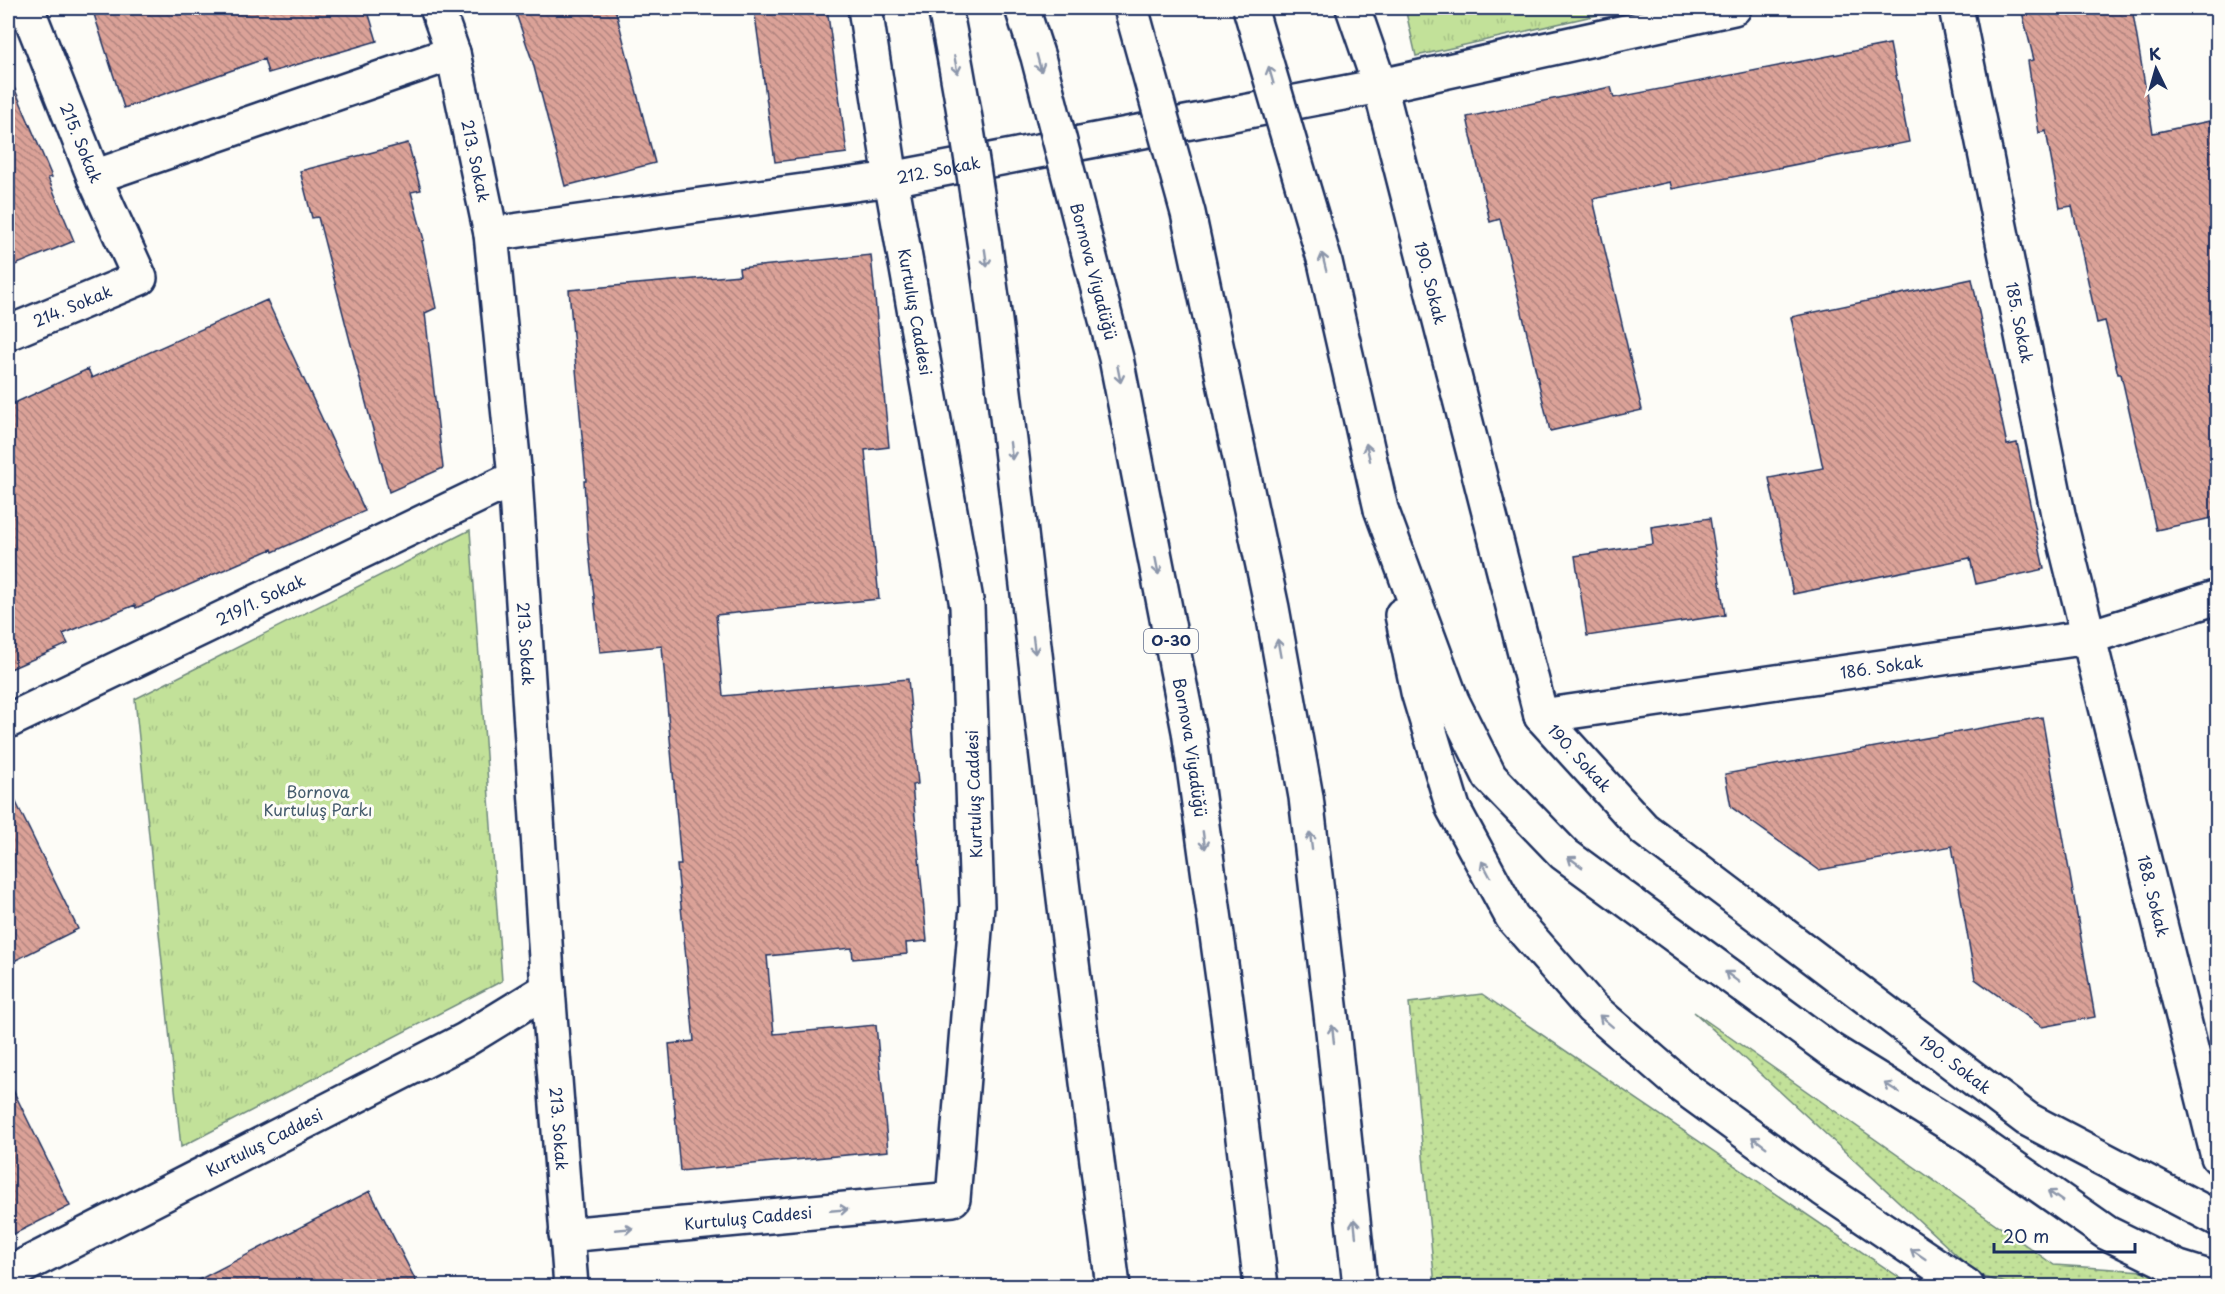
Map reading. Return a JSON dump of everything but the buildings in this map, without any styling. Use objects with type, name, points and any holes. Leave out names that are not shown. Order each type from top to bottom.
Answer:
[{"type":"main road","name":"215. Sokak","points":[[27,8],[94,177],[140,278]]},
{"type":"main road","name":"213. Sokak","points":[[437,8],[453,53],[491,234],[515,478],[548,989],[571,1287]]},
{"type":"main road","name":"Kurtuluş Caddesi","points":[[566,1235],[953,1199],[977,906],[967,606],[891,180],[865,8]]},
{"type":"main road","points":[[945,8],[963,102],[989,280],[1021,530],[1065,917],[1113,1287]]},
{"type":"main road","name":"Bornova Viyadüğü","points":[[1022,8],[1038,57],[1116,358],[1189,731],[1228,1015],[1261,1287]]},
{"type":"main road","points":[[1131,8],[1188,213],[1272,608],[1306,797],[1359,1287]]},
{"type":"main road","points":[[1250,8],[1325,262],[1381,509],[1418,692],[1453,808],[1512,917],[1592,1008],[1683,1087],[1823,1189],[1967,1287]]},
{"type":"main road","name":"190. Sokak","points":[[1353,8],[1380,86],[1541,716],[1644,829],[2027,1119],[2217,1219]]},
{"type":"main road","name":"212. Sokak","points":[[491,234],[891,180],[1380,86],[1734,8]]},
{"type":"main road","name":"185. Sokak","points":[[1956,8],[2058,514],[2089,637]]},
{"type":"main road","points":[[94,177],[453,53]]},
{"type":"main road","name":"214. Sokak","points":[[8,333],[140,278]]},
{"type":"main road","name":"219/1. Sokak","points":[[8,721],[515,478]]},
{"type":"main road","points":[[1381,509],[1452,700],[1490,777],[1564,854],[1832,1052],[1966,1134],[2107,1233],[2179,1268],[2217,1280]]},
{"type":"main road","name":"186. Sokak","points":[[1541,716],[2089,637],[2217,597]]},
{"type":"main road","name":"188. Sokak","points":[[2089,637],[2217,1157]]},
{"type":"main road","name":"Kurtuluş Caddesi","points":[[8,1274],[465,1040],[548,989]]},
{"type":"green space","points":[[1405,8],[1628,8],[1416,56]]},
{"type":"green space","name":"Bornova Kurtuluş Parkı","points":[[470,530],[502,981],[181,1147],[135,699]]},
{"type":"green space","points":[[1482,994],[1912,1286],[1435,1286],[1409,1003]]},
{"type":"green space","points":[[1694,1012],[2054,1265],[2144,1271],[2170,1286],[2017,1286],[1979,1276]]}]
